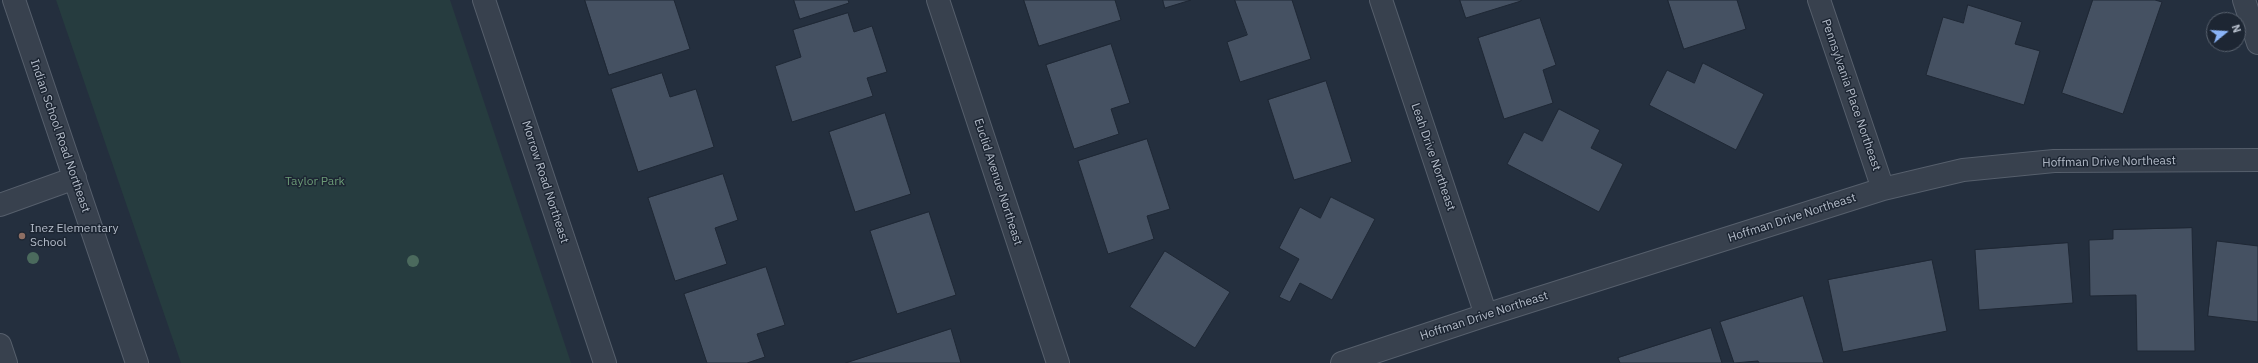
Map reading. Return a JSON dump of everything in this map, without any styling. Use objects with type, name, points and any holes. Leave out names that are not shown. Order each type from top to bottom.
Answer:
[{"type":"street","name":"Indian School Road Northeast","points":[[14,0],[137,363]]},
{"type":"street","name":"Morrow Road Northeast","points":[[484,0],[605,363]]},
{"type":"street","name":"Euclid Avenue Northeast","points":[[938,0],[1058,363]]},
{"type":"street","name":"Leah Drive Northeast","points":[[1381,0],[1486,314]]},
{"type":"street","name":"Pennsylvania Place Northeast","points":[[1819,0],[1883,189]]},
{"type":"street","points":[[2244,0],[2258,43]]},
{"type":"street","name":"Hoffman Drive Northeast","points":[[1342,363],[1486,314],[1883,189],[1962,170],[2054,161],[2258,160]]},
{"type":"street","points":[[0,205],[75,178]]},
{"type":"street","points":[[0,345],[6,363]]},
{"type":"green space","name":"Taylor Park","points":[[56,0],[450,0],[571,363],[181,363]]},
{"type":"building","points":[[585,0],[674,0],[690,49],[609,75]]},
{"type":"building","points":[[794,0],[848,0],[849,3],[800,19]]},
{"type":"building","points":[[1024,0],[1115,0],[1121,20],[1039,46]]},
{"type":"building","points":[[1163,0],[1191,0],[1165,8]]},
{"type":"building","points":[[1235,0],[1292,0],[1311,59],[1240,82],[1227,42],[1247,35]]},
{"type":"building","points":[[1460,0],[1521,0],[1521,1],[1466,18]]},
{"type":"building","points":[[1668,0],[1737,0],[1746,29],[1684,49]]},
{"type":"building","points":[[2093,0],[2155,0],[2162,2],[2123,114],[2062,93]]},
{"type":"building","points":[[1968,5],[2022,22],[2015,44],[2040,51],[2024,105],[1926,75],[1943,17],[1963,23]]},
{"type":"building","points":[[848,13],[854,32],[872,26],[887,72],[867,78],[873,96],[792,122],[775,66],[801,57],[793,30]]},
{"type":"building","points":[[1540,18],[1556,65],[1543,70],[1553,103],[1504,119],[1478,38]]},
{"type":"building","points":[[1111,44],[1130,103],[1111,109],[1119,134],[1074,149],[1046,65]]},
{"type":"building","points":[[1703,63],[1764,94],[1736,150],[1649,105],[1667,70],[1694,83]]},
{"type":"building","points":[[662,73],[670,97],[696,89],[714,147],[638,172],[611,89]]},
{"type":"building","points":[[1326,81],[1352,162],[1294,180],[1268,100]]},
{"type":"building","points":[[1559,109],[1600,130],[1591,148],[1623,164],[1599,212],[1507,164],[1524,132],[1542,141]]},
{"type":"building","points":[[885,113],[911,194],[855,212],[829,132]]},
{"type":"building","points":[[1147,139],[1170,209],[1147,216],[1154,239],[1108,254],[1078,161]]},
{"type":"building","points":[[723,174],[738,220],[715,228],[727,264],[675,281],[648,198]]},
{"type":"building","points":[[1331,197],[1375,219],[1332,300],[1300,283],[1290,302],[1279,297],[1299,259],[1279,248],[1300,207],[1320,218]]},
{"type":"building","points":[[929,212],[956,295],[897,314],[870,231]]},
{"type":"building","points":[[2192,228],[2195,351],[2137,351],[2136,295],[2090,296],[2089,240],[2113,239],[2113,230]]},
{"type":"building","points":[[2217,241],[2258,246],[2258,322],[2208,316]]},
{"type":"building","points":[[2068,243],[2073,303],[1979,310],[1975,250]]},
{"type":"building","points":[[1165,251],[1230,292],[1195,348],[1130,307]]},
{"type":"building","points":[[1932,260],[1947,331],[1843,352],[1828,280]]},
{"type":"building","points":[[766,267],[785,325],[757,334],[765,357],[747,363],[707,363],[684,294]]},
{"type":"building","points":[[1803,296],[1824,363],[1759,363],[1758,361],[1734,363],[1720,322]]},
{"type":"building","points":[[1711,328],[1722,363],[1620,363],[1618,358]]},
{"type":"building","points":[[951,329],[961,363],[846,363]]},
{"type":"place","name":"Inez Elementary School","points":[[22,236]]}]
